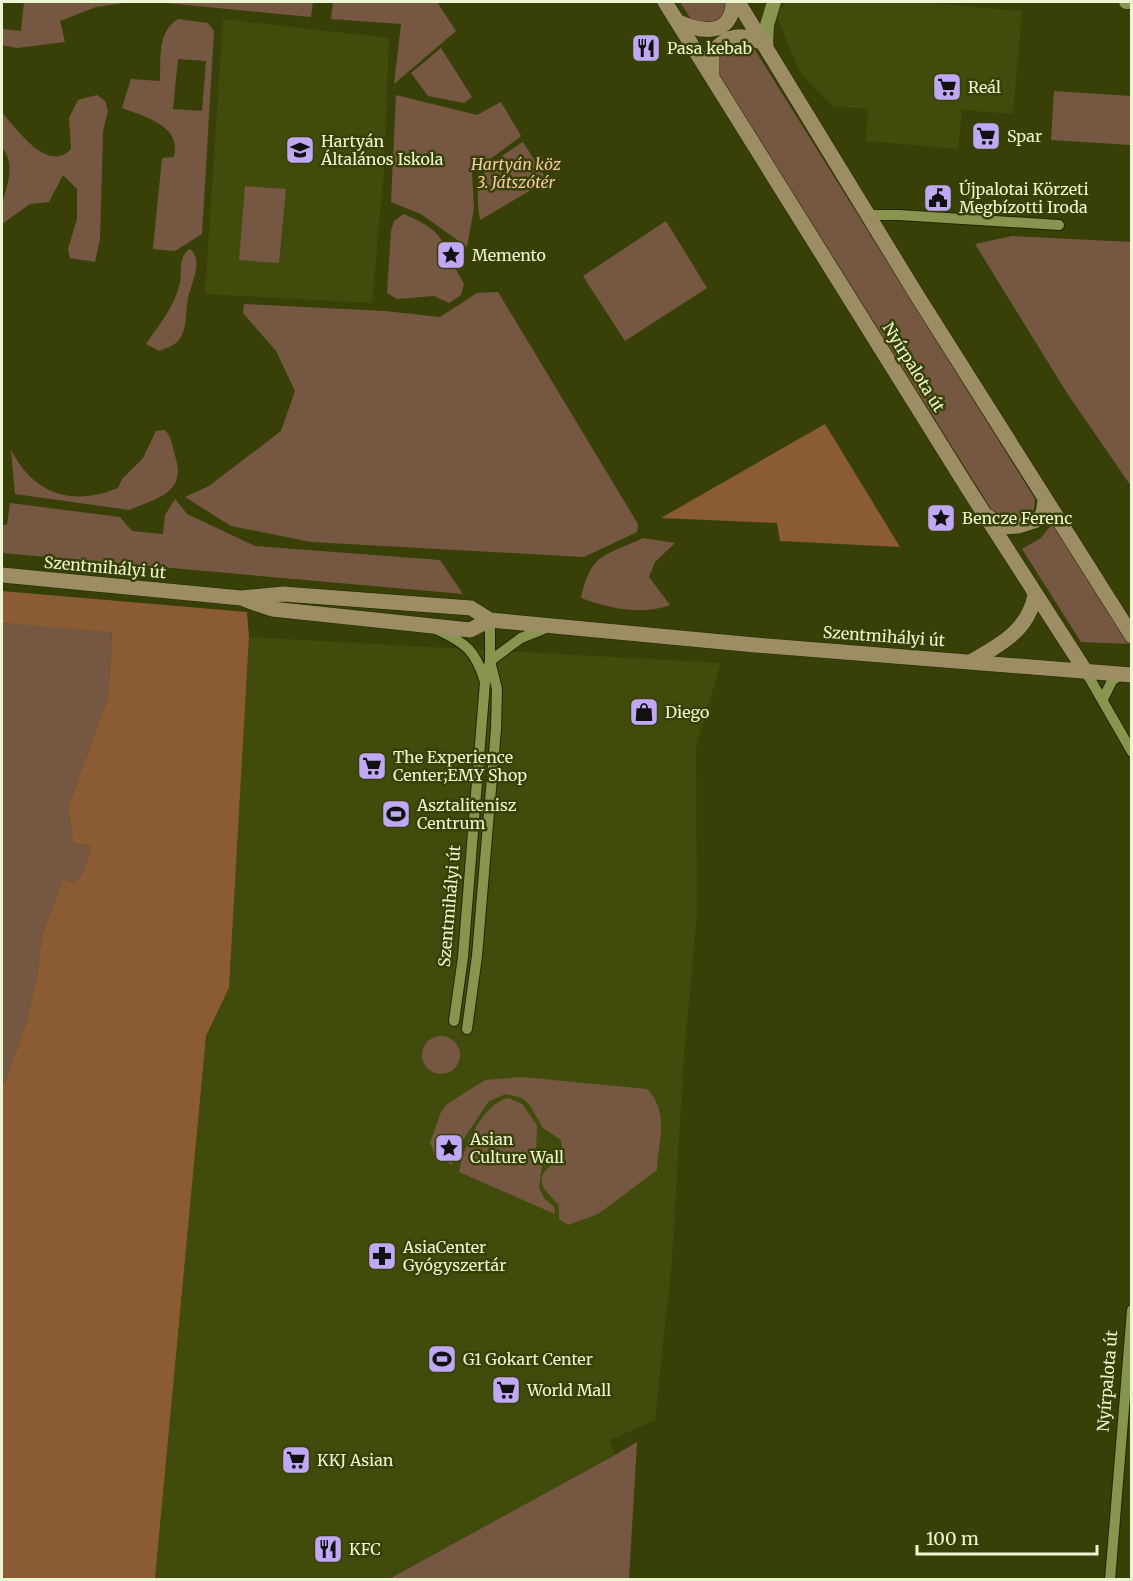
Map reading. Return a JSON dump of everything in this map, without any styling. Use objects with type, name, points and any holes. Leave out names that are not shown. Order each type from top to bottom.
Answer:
[{"type":"main road","name":"Nyírpalota út","points":[[665,2],[983,513],[1086,672]]},
{"type":"main road","points":[[678,22],[698,31],[716,29],[730,16],[736,2]]},
{"type":"main road","points":[[736,2],[766,44],[867,215],[1131,636]]},
{"type":"main road","points":[[712,78],[712,53],[726,39],[738,34],[766,44]]},
{"type":"main road","points":[[983,513],[1003,527],[1011,528],[1037,520],[1043,514],[1045,500]]},
{"type":"main road","name":"Szentmihályi út","points":[[2,575],[241,598],[283,594],[471,608],[490,620],[755,645],[1127,674]]},
{"type":"main road","points":[[972,661],[1019,630],[1032,609],[1035,595]]},
{"type":"main road","name":"Szentmihályi út","points":[[241,598],[272,609],[470,630],[490,620]]},
{"type":"street","points":[[766,44],[767,24],[774,2]]},
{"type":"street","points":[[1126,2],[1131,2]]},
{"type":"street","points":[[867,215],[1059,225]]},
{"type":"street","points":[[490,620],[490,661]]},
{"type":"street","points":[[431,626],[461,640],[470,649],[479,662],[485,682]]},
{"type":"street","points":[[490,661],[521,638],[553,626]]},
{"type":"street","name":"Szentmihályi út","points":[[454,1021],[463,957],[485,682],[490,661]]},
{"type":"street","name":"Szentmihályi út","points":[[467,1029],[477,956],[496,729],[497,689],[490,661]]},
{"type":"street","name":"Nyírpalota út","points":[[1086,672],[1131,752]]},
{"type":"street","points":[[1103,699],[1112,681],[1127,674]]},
{"type":"street","name":"Nyírpalota út","points":[[1110,1580],[1131,1310]]},
{"type":"shaded area","points":[[786,2],[921,2],[1022,11],[1013,114],[962,110],[958,149],[866,141],[868,109],[833,106],[801,74],[778,20],[779,10]]},
{"type":"shaded area","name":"Hartyán Általános Iskola","points":[[223,19],[389,38],[384,171],[372,303],[205,294]]},
{"type":"shaded area","points":[[825,424],[900,547],[780,541],[777,523],[661,518]]},
{"type":"shaded area","points":[[2,591],[247,612],[249,637],[229,988],[206,1036],[155,1579],[2,1579],[2,1084],[5,1083],[27,1020],[37,975],[42,934],[63,879],[74,883],[84,871],[91,846],[73,843],[68,807],[108,697],[112,632],[2,623]]},
{"type":"shaded area","name":"World Mall","points":[[249,637],[721,663],[696,747],[697,914],[684,1055],[672,1260],[655,1420],[610,1440],[615,1455],[389,1579],[155,1580],[206,1036],[229,988]]},
{"type":"green space","points":[[24,2],[131,2],[96,7],[60,21],[65,42],[17,48],[2,45],[2,29],[21,31]]},
{"type":"green space","points":[[156,2],[313,2],[311,17]]},
{"type":"green space","points":[[333,2],[437,2],[456,31],[394,84],[401,24],[331,19]]},
{"type":"green space","points":[[680,2],[731,2],[724,21],[697,28]]},
{"type":"green space","points":[[178,19],[208,23],[214,31],[202,234],[175,251],[153,249],[162,158],[174,157],[173,138],[160,124],[122,108],[131,79],[160,81],[163,38],[171,24]],"holes":[[[178,59],[206,61],[202,111],[173,109]]]},
{"type":"green space","points":[[750,42],[1035,499],[1034,509],[1024,520],[998,520],[718,73],[716,58],[722,46]]},
{"type":"green space","points":[[441,48],[472,97],[464,103],[428,96],[411,73]]},
{"type":"green space","points":[[1054,91],[1131,96],[1131,145],[1051,140]]},
{"type":"green space","points":[[97,95],[105,101],[108,111],[103,131],[100,239],[95,262],[70,258],[68,249],[77,219],[77,189],[63,175],[49,202],[30,204],[2,224],[1,209],[8,182],[9,161],[2,148],[2,109],[3,114],[34,147],[53,156],[62,155],[71,149],[69,118],[78,100]]},
{"type":"green space","points":[[396,95],[477,115],[501,102],[521,136],[472,173],[474,208],[467,247],[421,214],[391,202]]},
{"type":"green space","name":"Hartyán köz 3. Játszótér","points":[[523,142],[545,177],[543,183],[480,220],[478,192],[480,181],[491,165]]},
{"type":"green space","points":[[245,186],[286,189],[279,263],[239,260]]},
{"type":"green space","points":[[404,214],[426,225],[438,235],[445,248],[446,256],[451,260],[464,284],[461,295],[449,303],[434,296],[397,299],[387,293],[391,231],[394,221]]},
{"type":"green space","points":[[666,221],[707,288],[625,341],[583,276]]},
{"type":"green space","points":[[1012,236],[1131,242],[1131,486],[1067,393],[975,244]]},
{"type":"green space","points":[[190,249],[194,254],[196,266],[188,298],[184,330],[177,342],[159,351],[146,344],[174,300],[180,283],[182,260]]},
{"type":"green space","points":[[498,292],[638,524],[637,532],[584,557],[311,542],[231,526],[185,497],[209,486],[281,431],[295,391],[276,351],[243,313],[244,304],[385,311],[440,317],[477,293]]},
{"type":"green space","points":[[165,430],[169,436],[178,468],[177,478],[174,486],[168,492],[151,502],[129,510],[15,494],[11,450],[31,477],[56,493],[70,496],[101,494],[118,488],[122,479],[143,458],[156,431]]},
{"type":"green space","points":[[175,499],[187,514],[255,546],[440,560],[463,594],[2,553],[2,525],[7,525],[10,503],[120,517],[132,531],[163,534],[165,515]]},
{"type":"green space","points":[[1054,521],[1131,644],[1081,642],[1022,549],[1041,538]]},
{"type":"green space","points":[[643,538],[675,543],[655,562],[649,577],[670,605],[636,610],[603,605],[581,598],[590,572],[601,558]]},
{"type":"green space","points":[[2,623],[112,631],[108,697],[68,807],[73,843],[91,846],[84,871],[74,883],[63,879],[42,934],[37,975],[27,1020],[5,1083],[2,1084]]},
{"type":"green space","points":[[441,1036],[455,1041],[460,1055],[455,1069],[441,1074],[427,1069],[422,1055],[427,1041]]},
{"type":"green space","points":[[522,1077],[647,1089],[654,1098],[661,1118],[657,1170],[598,1214],[568,1225],[559,1219],[559,1205],[543,1187],[542,1182],[542,1176],[546,1171],[563,1156],[561,1140],[543,1128],[529,1104],[522,1098],[506,1094],[489,1101],[463,1140],[440,1137],[435,1145],[436,1153],[453,1162],[452,1165],[435,1155],[430,1143],[441,1112],[447,1104],[485,1080]]},
{"type":"green space","points":[[508,1098],[522,1104],[537,1125],[536,1153],[542,1165],[539,1188],[544,1198],[554,1207],[555,1214],[459,1172],[475,1128],[490,1109]]},
{"type":"green space","points":[[637,1442],[629,1579],[389,1579],[615,1455]]},
{"type":"place","name":"Pasa kebab","points":[[646,48]]},
{"type":"place","name":"Reál","points":[[947,87]]},
{"type":"place","name":"Spar","points":[[986,136]]},
{"type":"place","name":"Hartyán Általános Iskola","points":[[300,150]]},
{"type":"place","name":"Újpalotai Körzeti Megbízotti Iroda","points":[[938,198]]},
{"type":"place","name":"Memento","points":[[451,255]]},
{"type":"place","name":"Bencze Ferenc","points":[[941,518]]},
{"type":"place","name":"Diego","points":[[644,712]]},
{"type":"place","name":"The Experience Center;EMY Shop","points":[[372,766]]},
{"type":"place","name":"Asztalitenisz Centrum","points":[[396,814]]},
{"type":"place","name":"Asian Culture Wall","points":[[449,1148]]},
{"type":"place","name":"AsiaCenter Gyógyszertár","points":[[382,1256]]},
{"type":"place","name":"G1 Gokart Center","points":[[442,1359]]},
{"type":"place","name":"World Mall","points":[[506,1390]]},
{"type":"place","name":"KKJ Asian","points":[[296,1460]]},
{"type":"place","name":"KFC","points":[[328,1549]]}]
